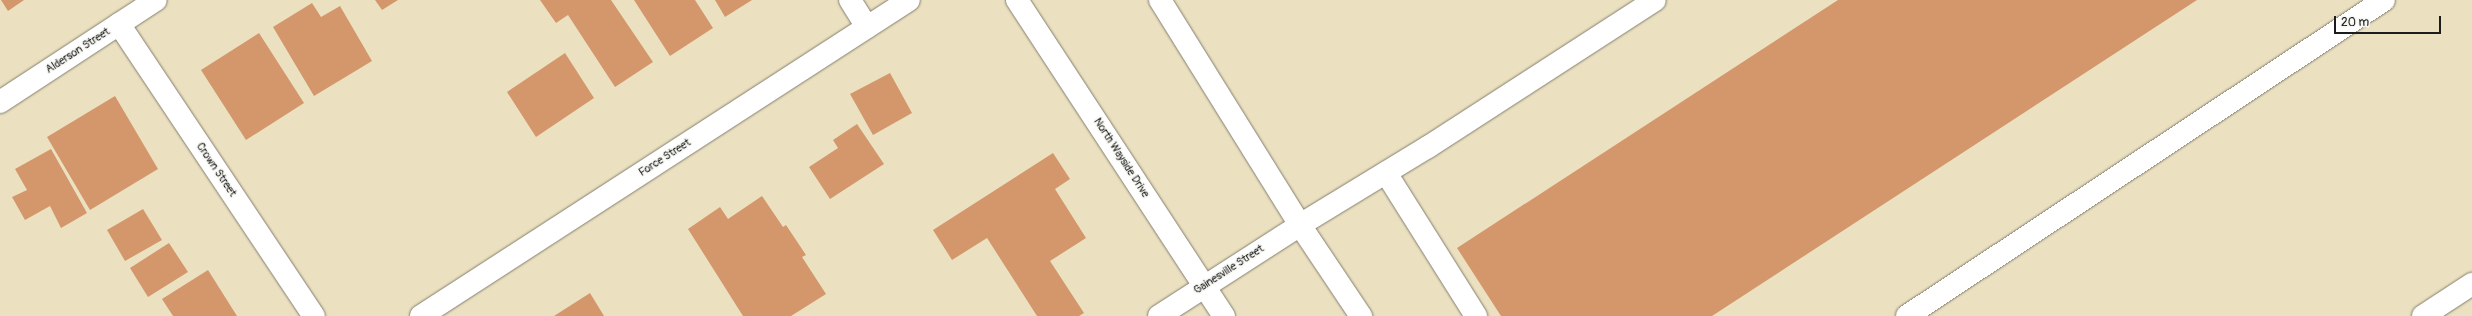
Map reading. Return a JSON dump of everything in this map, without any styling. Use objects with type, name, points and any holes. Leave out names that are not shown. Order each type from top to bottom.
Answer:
[{"type":"street","name":"Alderson Street","points":[[0,102],[156,0]]},
{"type":"street","points":[[850,0],[867,27]]},
{"type":"street","name":"Force Street","points":[[422,316],[909,0]]},
{"type":"street","name":"North Wayside Drive","points":[[1017,0],[1224,316]]},
{"type":"street","points":[[1160,0],[1300,225],[1361,316]]},
{"type":"street","name":"Gainesville Street","points":[[1159,316],[1300,225],[1386,173],[1655,0]]},
{"type":"street","points":[[1907,316],[2384,0]]},
{"type":"street","name":"Crown Street","points":[[118,24],[314,316]]},
{"type":"street","points":[[1386,173],[1476,316]]},
{"type":"street","points":[[2423,316],[2472,284]]},
{"type":"building","points":[[1,0],[24,0],[8,11]]},
{"type":"building","points":[[375,0],[398,0],[382,10]]},
{"type":"building","points":[[540,0],[611,0],[653,62],[615,87],[568,15],[556,23]]},
{"type":"building","points":[[634,0],[695,0],[713,28],[670,56]]},
{"type":"building","points":[[715,0],[752,0],[725,17]]},
{"type":"building","points":[[1838,0],[2197,0],[1712,316],[1501,316],[1457,248]]},
{"type":"building","points":[[312,3],[321,17],[340,6],[372,61],[314,96],[273,27]]},
{"type":"building","points":[[259,33],[304,103],[246,140],[201,70]]},
{"type":"building","points":[[565,53],[594,98],[536,137],[507,92]]},
{"type":"building","points":[[890,73],[912,113],[873,135],[850,94]]},
{"type":"building","points":[[115,96],[158,169],[90,210],[47,137]]},
{"type":"building","points":[[857,124],[884,164],[830,199],[809,167],[838,148],[833,140]]},
{"type":"building","points":[[51,149],[87,213],[61,228],[50,206],[25,220],[12,197],[27,190],[15,169]]},
{"type":"building","points":[[1053,153],[1070,179],[1055,189],[1086,238],[1050,261],[1084,313],[1079,316],[1037,316],[987,238],[952,260],[933,230]]},
{"type":"building","points":[[762,196],[783,227],[786,225],[806,255],[802,257],[826,294],[791,316],[743,316],[688,229],[720,207],[728,219]]},
{"type":"building","points":[[143,209],[162,240],[125,261],[107,230]]},
{"type":"building","points":[[169,243],[188,272],[148,297],[130,268]]},
{"type":"building","points":[[208,270],[237,316],[173,316],[162,299]]},
{"type":"building","points":[[590,293],[604,316],[554,316]]}]
